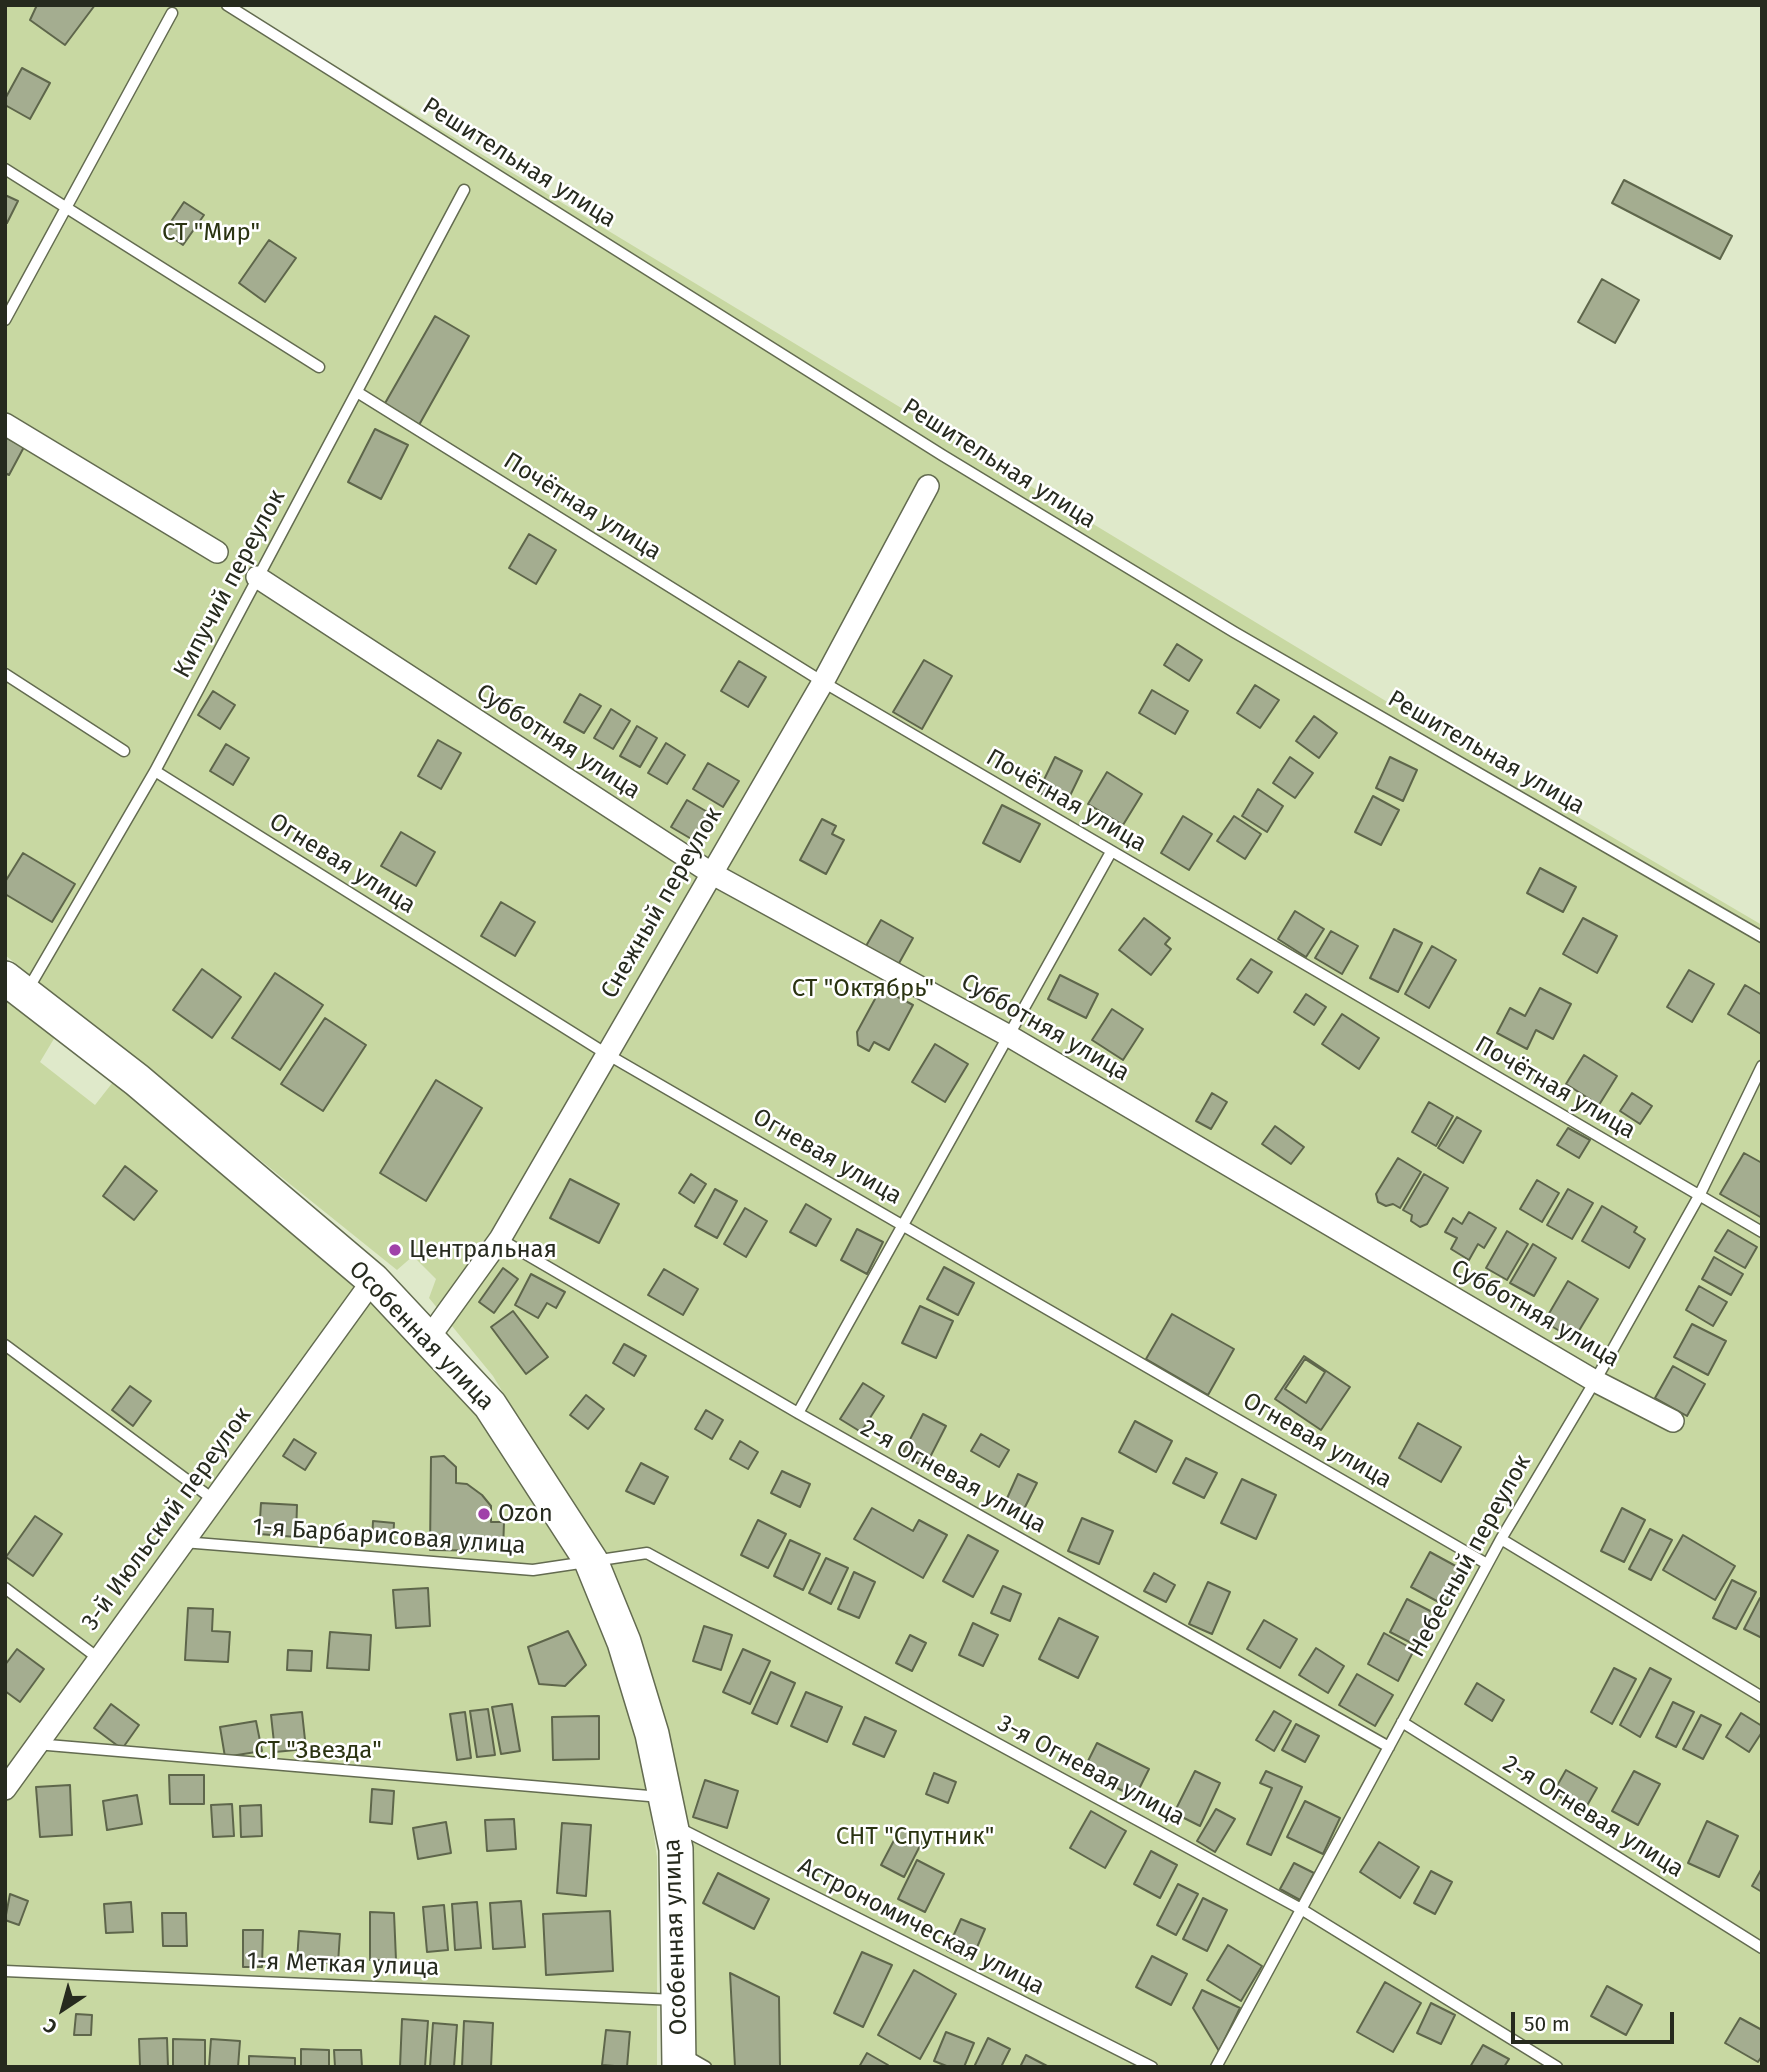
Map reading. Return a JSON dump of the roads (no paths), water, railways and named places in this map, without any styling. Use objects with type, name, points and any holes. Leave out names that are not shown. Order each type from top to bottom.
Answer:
[{"type":"main road","name":"Особенная улица","points":[[15,986],[137,1080],[373,1280],[490,1405],[591,1562],[624,1642],[670,1811],[676,1850],[679,2000],[688,2062]]},
{"type":"street","points":[[5,424],[217,552]]},
{"type":"street","name":"Снежный переулок","points":[[428,1339],[500,1239],[605,1053],[822,682],[929,486]]},
{"type":"street","name":"Субботняя улица","points":[[257,577],[711,873],[1009,1036],[1595,1381],[1673,1421]]},
{"type":"street","name":"3-й Июльский переулок","points":[[5,1789],[373,1280]]},
{"type":"lane","name":"Решительная улица","points":[[227,5],[942,455],[1234,632],[1762,937]]},
{"type":"lane","points":[[5,320],[172,13]]},
{"type":"lane","points":[[5,169],[318,367]]},
{"type":"lane","name":"Кипучий переулок","points":[[15,986],[155,771],[464,190]]},
{"type":"lane","name":"Почётная улица","points":[[357,392],[822,682],[1762,1232]]},
{"type":"lane","points":[[5,674],[124,751]]},
{"type":"lane","name":"Огневая улица","points":[[155,771],[605,1053],[1487,1564]]},
{"type":"lane","points":[[798,1413],[1111,852]]},
{"type":"lane","name":"Небесный переулок","points":[[1216,2067],[1501,1538],[1595,1381],[1699,1196],[1762,1066]]},
{"type":"lane","name":"2-я Огневая улица","points":[[500,1239],[798,1413],[1389,1747]]},
{"type":"lane","points":[[5,1345],[214,1500]]},
{"type":"lane","points":[[1501,1538],[1762,1698]]},
{"type":"lane","name":"1-я Барбарисовая улица","points":[[183,1542],[533,1570],[591,1562]]},
{"type":"lane","name":"3-я Огневая улица","points":[[591,1562],[647,1553],[1301,1909],[1557,2067]]},
{"type":"lane","points":[[5,1588],[99,1658]]},
{"type":"lane","name":"2-я Огневая улица","points":[[1402,1722],[1762,1948]]},
{"type":"lane","name":"Астрономическая улица","points":[[36,1744],[670,1811],[1152,2067]]},
{"type":"lane","name":"1-я Меткая улица","points":[[5,1971],[679,2000]]},
{"type":"place","name":"Центральная","points":[[395,1250]]},
{"type":"place","name":"Ozon","points":[[484,1514]]},
{"type":"park label","name":"СТ \"Мир\"","points":[[211,233]]},
{"type":"park label","name":"СТ \"Октябрь\"","points":[[863,989]]},
{"type":"park label","name":"СТ \"Звезда\"","points":[[318,1751]]},
{"type":"park label","name":"СНТ \"Спутник\"","points":[[915,1837]]}]
